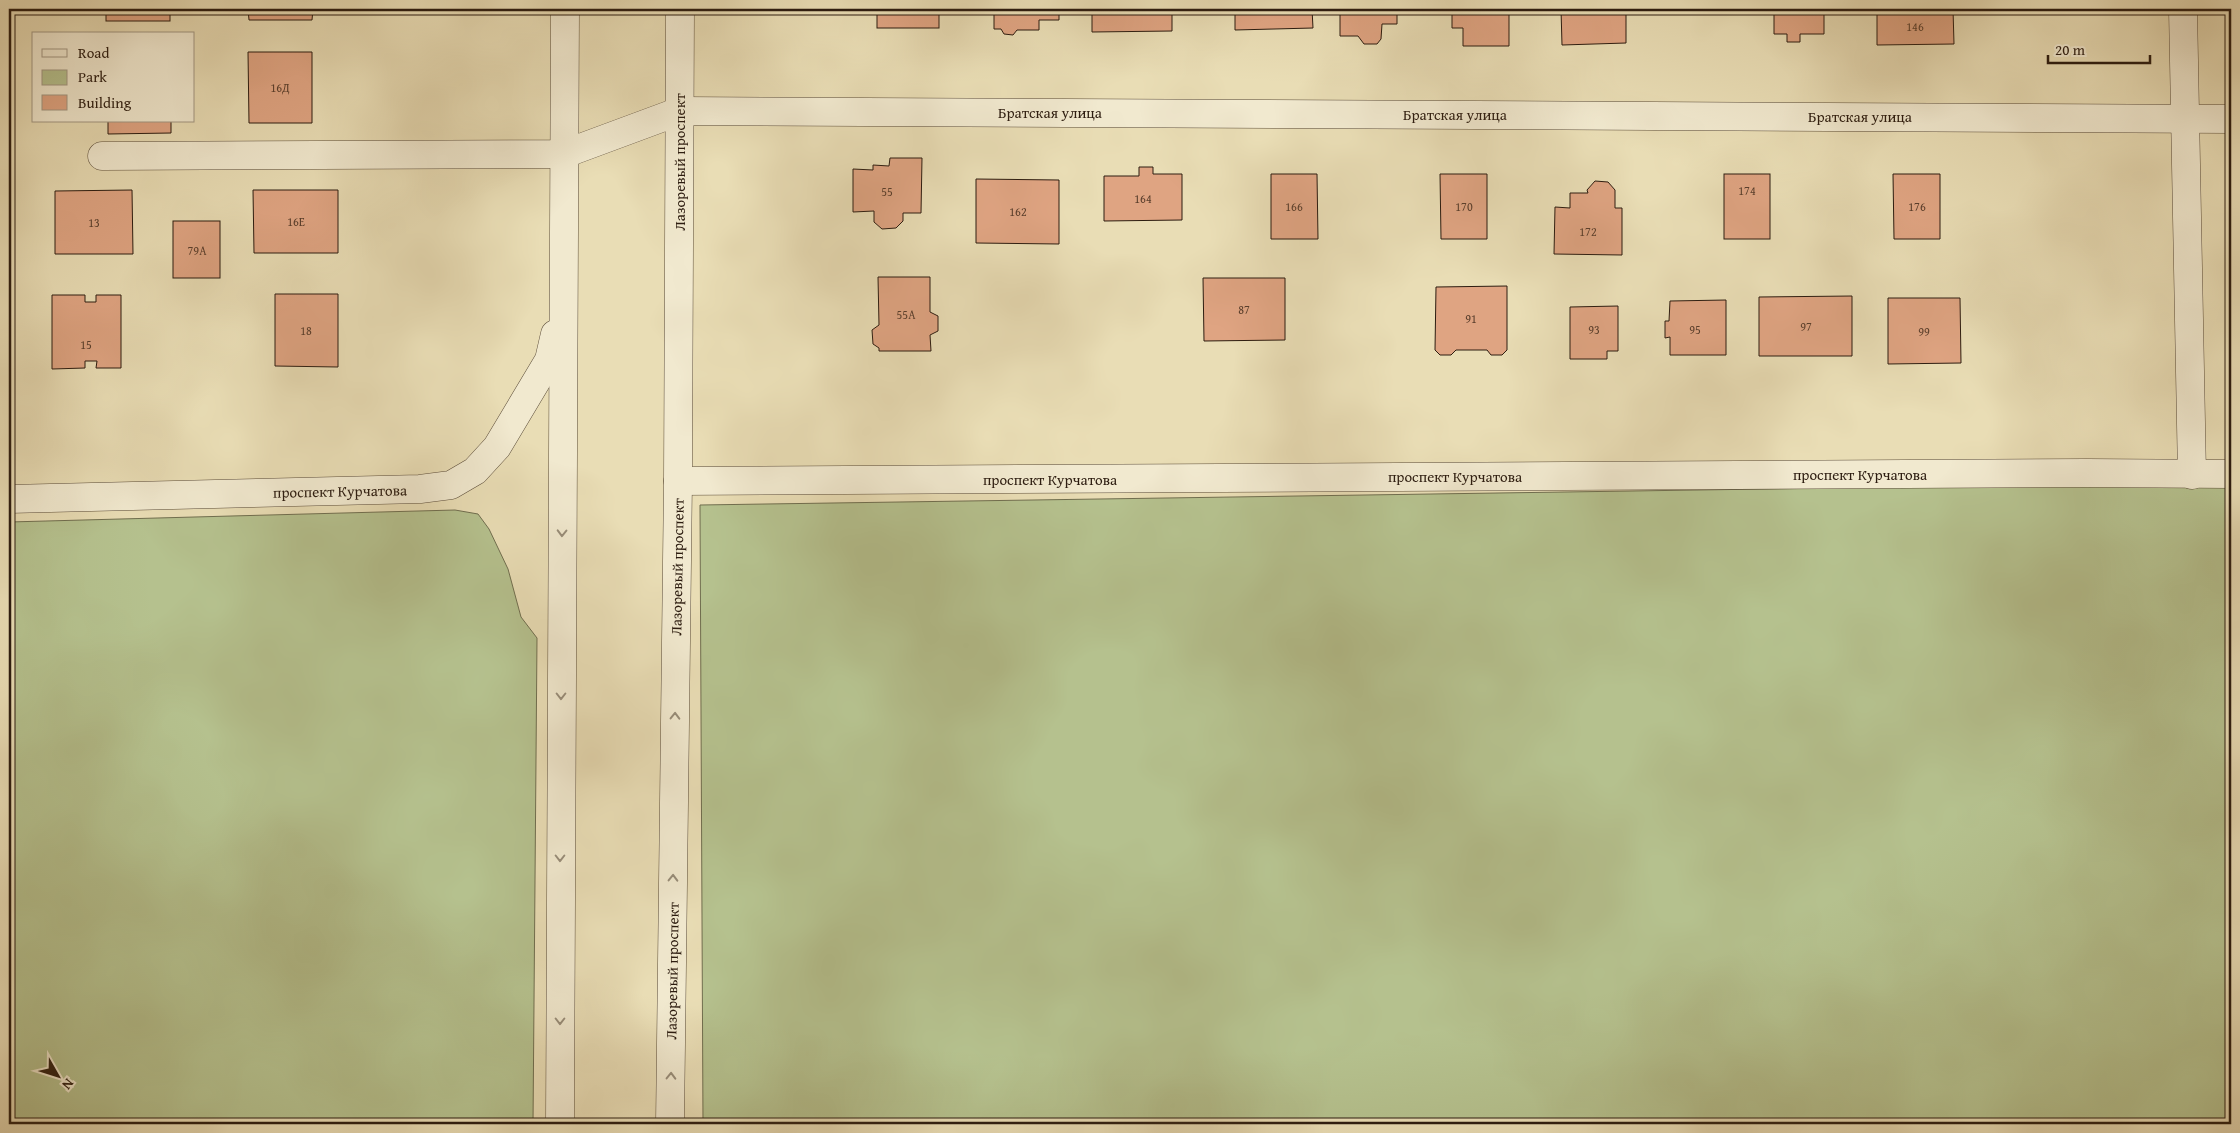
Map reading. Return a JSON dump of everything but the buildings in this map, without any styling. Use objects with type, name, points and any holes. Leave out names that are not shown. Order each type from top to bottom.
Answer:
[{"type":"street","points":[[560,1124],[565,9]]},
{"type":"street","name":"Лазоревый проспект","points":[[670,1124],[678,480],[680,9]]},
{"type":"street","points":[[2183,9],[2192,475]]},
{"type":"street","points":[[102,156],[564,154],[680,111]]},
{"type":"street","name":"Братская улица","points":[[680,111],[2231,119]]},
{"type":"street","name":"проспект Курчатова","points":[[9,499],[420,490],[451,485],[475,471],[497,447],[514,421],[549,360],[563,304]]},
{"type":"street","name":"проспект Курчатова","points":[[678,480],[2087,473],[2231,474]]},
{"type":"green space","points":[[2231,482],[2231,1124],[703,1124],[700,505]]},
{"type":"green space","points":[[455,510],[478,514],[489,529],[508,569],[521,617],[537,638],[533,1124],[9,1124],[9,522]]}]
